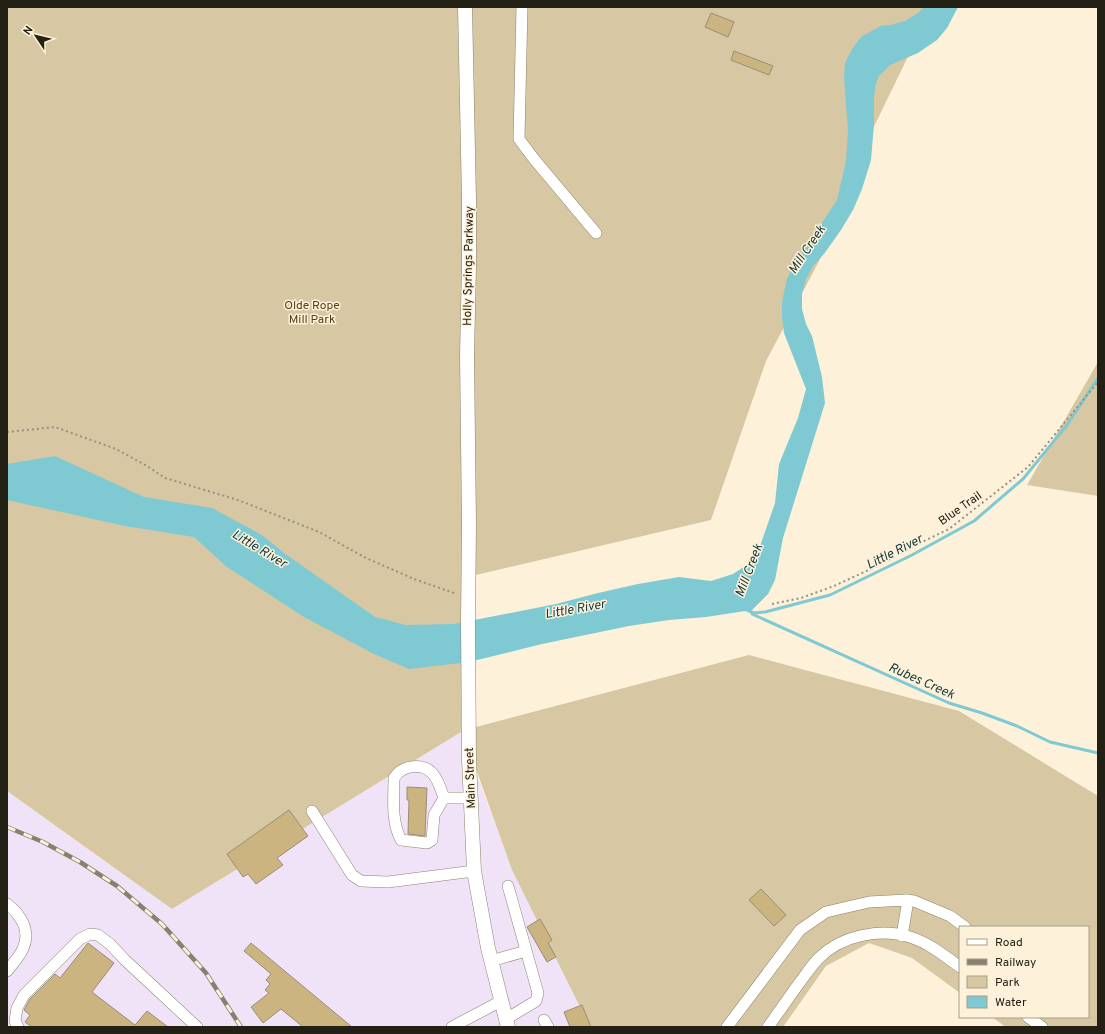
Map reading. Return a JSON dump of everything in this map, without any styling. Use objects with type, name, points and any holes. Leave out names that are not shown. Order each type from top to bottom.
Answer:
[{"type":"main road","name":"Holly Springs Parkway","points":[[465,7],[469,200],[467,355],[469,525]]},
{"type":"main road","name":"Main Street","points":[[469,525],[468,727],[474,872],[492,961],[507,1023]]},
{"type":"street","points":[[522,7],[519,139],[596,233]]},
{"type":"street","points":[[410,767],[423,767],[433,774],[444,798],[434,815],[432,840],[427,843],[401,840],[394,824],[394,778],[398,773],[410,767]]},
{"type":"street","points":[[444,798],[471,798]]},
{"type":"street","points":[[312,811],[352,875],[361,881],[388,882],[474,872]]},
{"type":"street","points":[[507,1023],[536,1001],[538,993],[508,886]]},
{"type":"street","points":[[727,1027],[800,930],[826,912],[869,902],[908,900],[914,901],[950,916],[964,926]]},
{"type":"street","points":[[902,936],[908,900]]},
{"type":"street","points":[[7,904],[17,911],[25,928],[27,940],[19,956],[7,971]]},
{"type":"street","points":[[768,1027],[819,958],[834,947],[852,938],[873,933],[910,937],[928,945],[959,966]]},
{"type":"street","points":[[18,1027],[15,1021],[17,1008],[24,995],[80,939],[90,934],[98,935],[110,944],[125,960],[197,1027]]},
{"type":"street","points":[[492,961],[526,951]]},
{"type":"street","points":[[452,1027],[501,1001]]},
{"type":"street","points":[[1029,1018],[1042,1027]]},
{"type":"path","name":"Blue Trail","points":[[772,604],[802,598],[834,586],[949,529],[1028,467],[1098,382]]},
{"type":"path","points":[[7,432],[55,427],[116,449],[165,478],[238,500],[319,532],[366,558],[414,579],[458,595]]},
{"type":"shaded area","points":[[461,732],[512,870],[590,1027],[7,1027],[7,791],[172,909]]},
{"type":"green space","name":"Olde Rope Mill Park","points":[[7,7],[952,7],[947,28],[917,38],[867,141],[869,167],[766,361],[711,520],[463,578],[464,662],[461,731],[749,655],[959,711],[1098,796],[1098,1027],[1006,1027],[993,1018],[1089,1018],[1089,926],[959,926],[959,992],[912,958],[869,943],[826,966],[783,1027],[590,1027],[512,870],[464,735],[461,732],[172,909],[7,791]]},
{"type":"green space","points":[[1098,362],[1098,496],[1027,485]]},
{"type":"water","name":"Mill Creek","points":[[924,7],[958,7],[947,28],[937,40],[918,53],[890,65],[879,76],[876,83],[874,96],[874,124],[871,160],[862,189],[853,210],[841,230],[824,254],[813,266],[806,279],[802,294],[802,309],[806,324],[812,336],[822,377],[825,403],[783,538],[775,580],[768,594],[752,610],[629,626],[542,644],[469,662],[409,669],[374,654],[304,617],[227,567],[194,537],[125,526],[7,500],[7,464],[55,456],[144,497],[212,508],[262,535],[284,553],[375,617],[406,625],[454,624],[556,604],[638,584],[679,577],[711,581],[733,574],[748,564],[759,549],[775,503],[779,464],[798,418],[806,389],[784,333],[782,302],[787,279],[794,265],[837,200],[846,161],[848,131],[844,78],[845,63],[852,49],[861,37],[881,26],[905,21],[918,13]]},
{"type":"building","points":[[711,13],[734,22],[728,37],[705,27]]},
{"type":"building","points":[[734,51],[773,66],[769,75],[731,60]]},
{"type":"building","points":[[407,787],[427,788],[425,836],[408,834],[409,800],[407,800]]},
{"type":"building","points":[[289,810],[308,836],[277,858],[283,865],[256,884],[248,874],[243,877],[227,854]]},
{"type":"building","points":[[761,889],[786,915],[774,926],[749,900]]},
{"type":"building","points":[[540,919],[552,940],[548,943],[556,957],[547,962],[527,927]]},
{"type":"building","points":[[88,943],[114,963],[92,992],[135,1025],[147,1011],[168,1027],[32,1027],[25,1022],[30,1015],[24,1010],[30,999],[55,974],[60,978]]},
{"type":"building","points":[[251,943],[352,1027],[303,1027],[281,1009],[263,1023],[251,1007],[269,993],[265,990],[270,984],[266,980],[271,974],[244,951]]},
{"type":"building","points":[[582,1005],[591,1027],[570,1027],[564,1012]]},
{"type":"waterway","name":"Little River","points":[[747,610],[754,613],[765,612],[830,595],[912,555],[974,521],[1023,479],[1067,425],[1098,378]]},
{"type":"waterway","name":"Rubes Creek","points":[[752,614],[949,703],[1017,726],[1050,742],[1098,753]]},
{"type":"railway","points":[[7,827],[43,842],[80,862],[117,886],[162,924],[206,973],[241,1027]]}]
